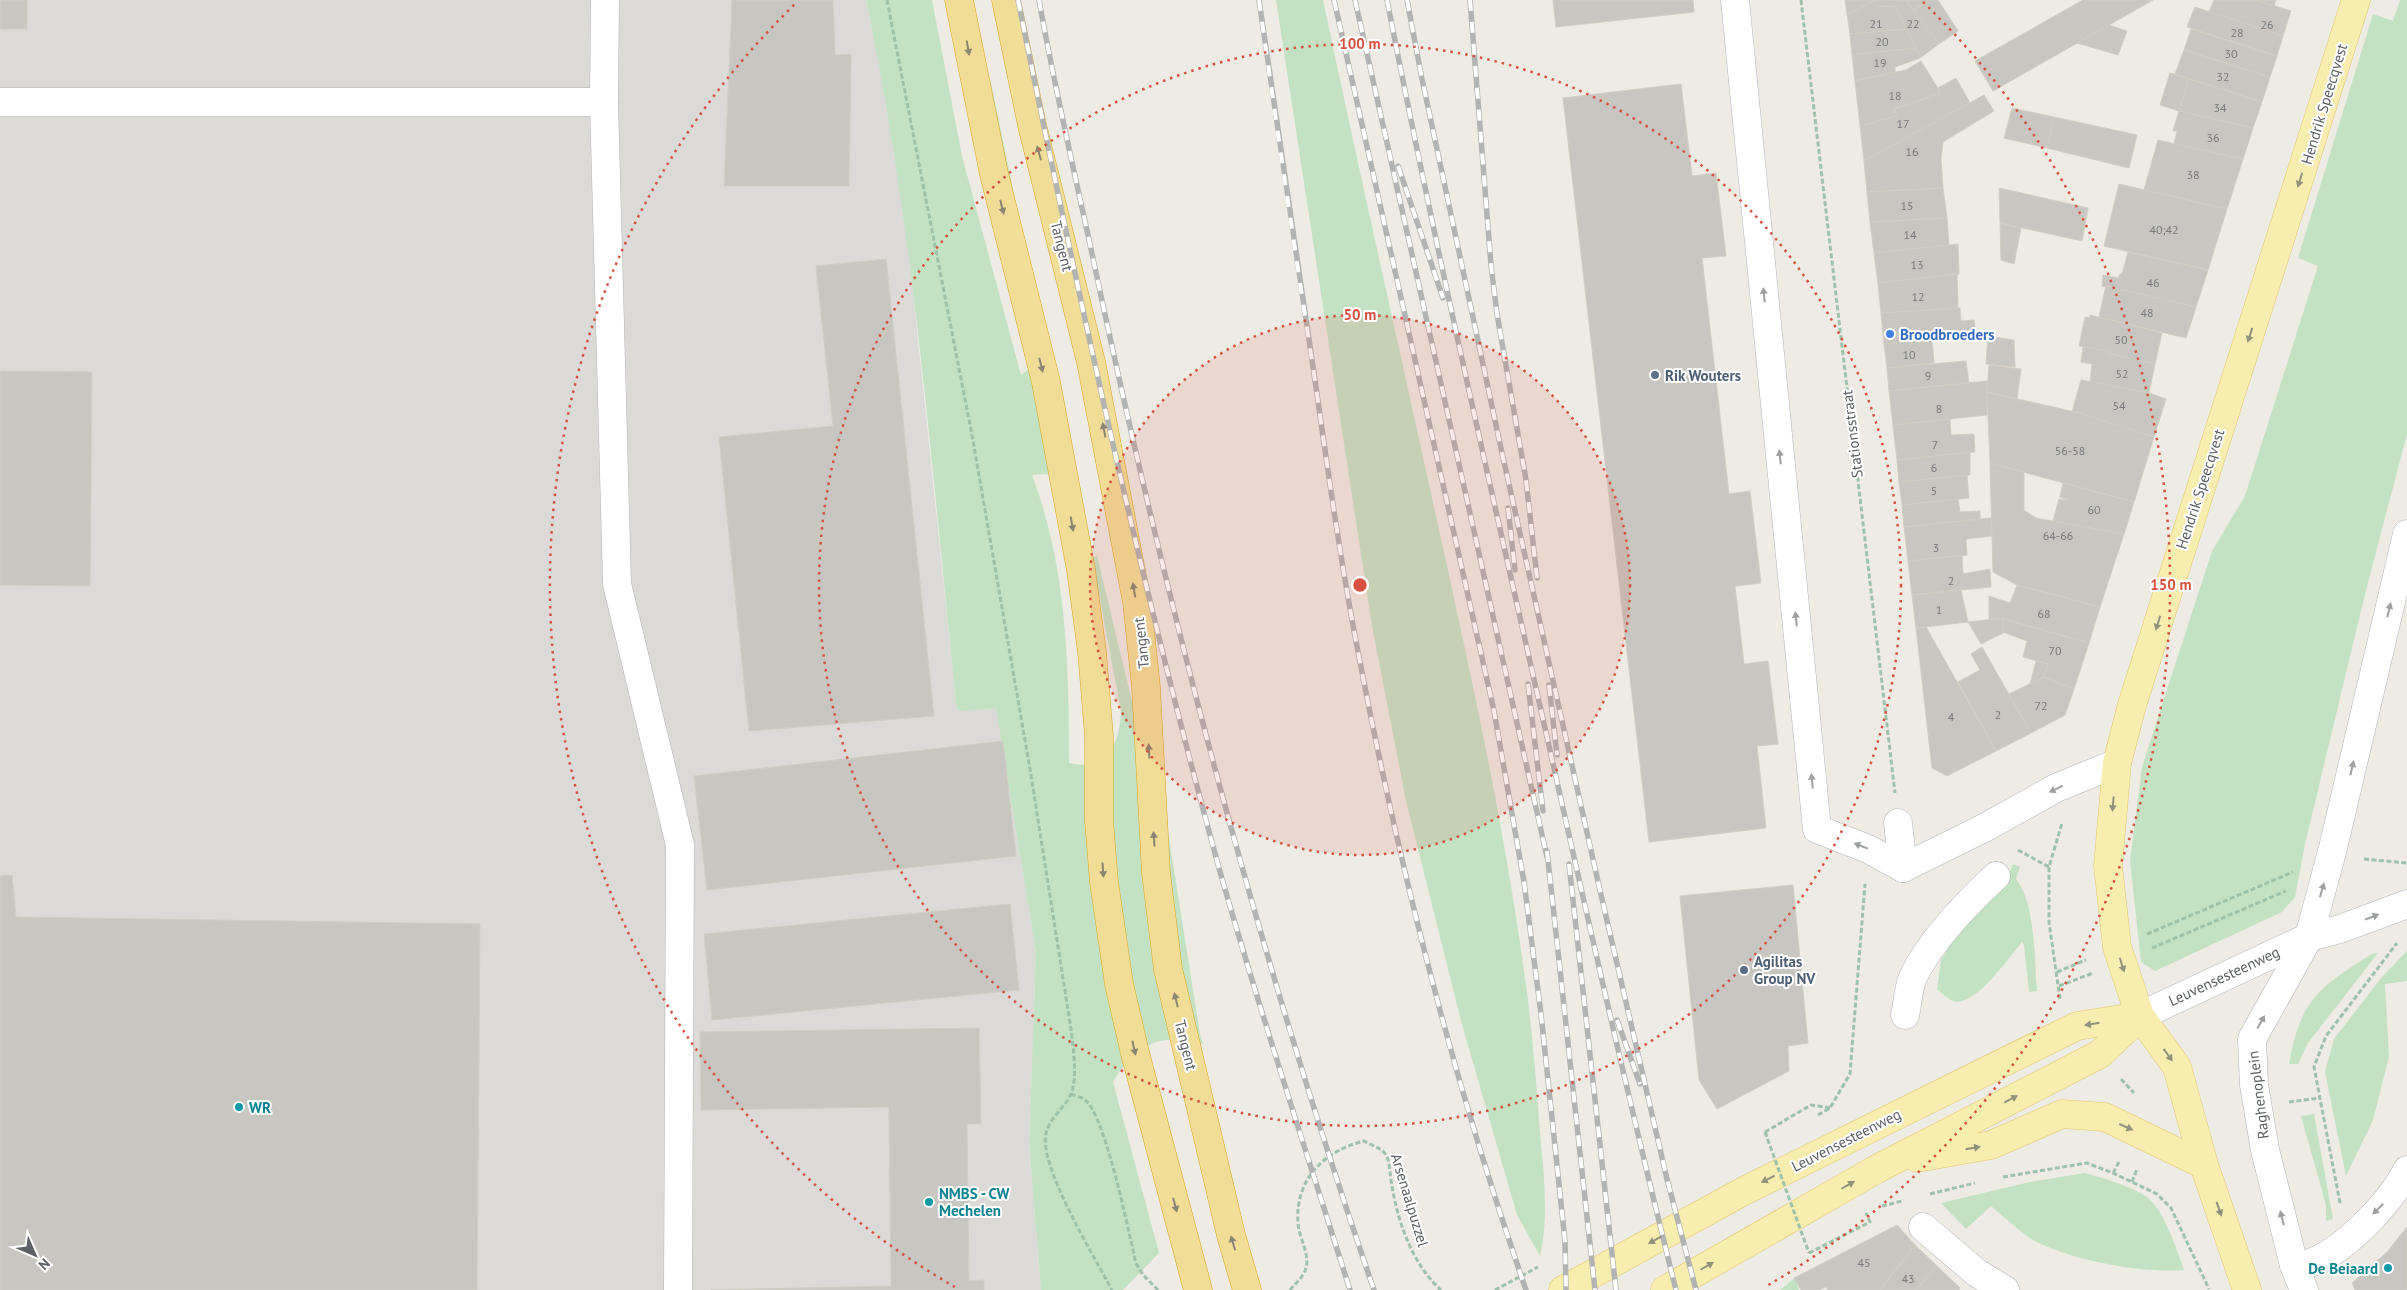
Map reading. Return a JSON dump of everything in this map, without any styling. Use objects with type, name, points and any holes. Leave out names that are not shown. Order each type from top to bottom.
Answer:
[{"type":"highway","points":[[959,0],[994,174],[1046,382],[1081,570],[1092,652],[1098,727],[1099,821],[1104,882],[1120,984],[1137,1062],[1198,1290]]},
{"type":"highway","name":"Tangent","points":[[1006,0],[1032,125],[1090,362],[1137,602],[1146,687],[1156,872],[1168,969],[1230,1235],[1247,1290]]},
{"type":"main road","name":"Hendrik Speecqvest","points":[[2140,1016],[2119,954],[2108,866],[2117,763],[2162,609],[2356,0]]},
{"type":"main road","name":"Leuvensesteenweg","points":[[1665,1290],[1890,1163],[2100,1054],[2140,1016]]},
{"type":"main road","name":"Leuvensesteenweg","points":[[1563,1290],[1744,1191],[2076,1026],[2140,1016]]},
{"type":"main road","points":[[2140,1016],[2177,1067],[2204,1165],[2248,1290]]},
{"type":"main road","points":[[1890,1163],[1991,1144],[2062,1114],[2105,1117],[2204,1165]]},
{"type":"street","points":[[605,0],[604,102],[617,584],[680,844],[678,1290]]},
{"type":"street","points":[[1735,0],[1817,829],[1868,849],[1903,868]]},
{"type":"street","points":[[0,102],[604,102]]},
{"type":"street","points":[[2406,906],[2340,929],[2309,937],[2333,848],[2407,534]]},
{"type":"street","points":[[1903,868],[1986,827],[2056,788],[2117,763]]},
{"type":"street","points":[[1898,823],[1903,868]]},
{"type":"street","points":[[1905,1015],[1913,978],[1936,942],[1978,893],[1996,876]]},
{"type":"street","name":"Leuvensesteenweg","points":[[2140,1016],[2309,937]]},
{"type":"street","name":"Raghenoplein","points":[[2299,1278],[2265,1150],[2254,1086],[2252,1039],[2309,937]]},
{"type":"street","name":"Raghenoplein","points":[[2299,1278],[2312,1263],[2347,1240],[2385,1202],[2407,1170]]},
{"type":"street","points":[[1923,1228],[1977,1272],[2005,1290]]},
{"type":"path","points":[[887,0],[972,435],[1030,770],[1071,1029],[1074,1063],[1071,1094],[1056,1112],[1047,1129],[1046,1150],[1057,1182],[1112,1290]]},
{"type":"path","name":"Stationsstraat","points":[[1801,0],[1898,823]]},
{"type":"path","points":[[2049,867],[2049,922],[2059,986],[2119,954],[2290,874],[2333,848]]},
{"type":"path","points":[[1864,1209],[1870,1222],[1809,1253],[1765,1132],[1811,1105],[1830,1108],[1850,1074],[1868,849]]},
{"type":"path","points":[[2365,859],[2407,863]]},
{"type":"path","points":[[2057,972],[2119,954],[2326,874]]},
{"type":"path","points":[[2347,1240],[2314,1067],[2326,1036],[2401,938]]},
{"type":"path","points":[[1071,1094],[1086,1100],[1097,1118],[1107,1147],[1136,1263],[1143,1275],[1158,1290]]},
{"type":"path","name":"Arsenaalpuzzel","points":[[1290,1290],[1306,1269],[1307,1260],[1298,1224],[1302,1192],[1314,1172],[1332,1153],[1364,1141],[1382,1150],[1387,1156],[1396,1205],[1408,1237],[1422,1270],[1441,1290]]},
{"type":"path","points":[[1999,1178],[2087,1163],[2157,1194],[2171,1208],[2210,1290]]},
{"type":"path","points":[[1928,1195],[1981,1182]]},
{"type":"path","points":[[1902,1201],[1910,1199]]},
{"type":"shaded area","points":[[0,0],[866,0],[884,85],[908,245],[957,711],[996,707],[1036,953],[1029,1144],[1041,1290],[0,1290]]},
{"type":"green space","points":[[866,0],[932,0],[962,156],[1021,375],[1031,368],[989,73],[1055,393],[1053,476],[1045,474],[1032,475],[1053,545],[1064,617],[1067,654],[1069,763],[1082,765],[1102,759],[1114,744],[1120,723],[1121,711],[1092,557],[1097,556],[1138,726],[1165,813],[1203,1044],[1175,1039],[1150,1044],[1130,1059],[1113,1082],[1159,1253],[1123,1290],[1041,1290],[1029,1144],[1036,953],[996,708],[957,711],[910,265],[883,88]]},
{"type":"green space","points":[[1276,0],[1323,0],[1466,654],[1501,826],[1528,1000],[1545,1195],[1543,1241],[1540,1256],[1517,1215],[1461,1021],[1406,801],[1372,626]]},
{"type":"green space","points":[[2400,0],[2407,0],[2407,434],[2365,594],[2305,844],[2295,897],[2282,912],[2155,971],[2141,962],[2130,861],[2142,767],[2212,551],[2245,496],[2318,266],[2298,258],[2373,14],[2393,21]]},
{"type":"green space","points":[[2013,864],[2020,867],[2016,879],[2023,890],[2031,917],[2037,991],[2029,992],[2024,945],[2022,942],[1991,980],[1981,989],[1962,1001],[1953,1001],[1937,990],[1941,960],[1962,926],[2006,881]]},
{"type":"green space","points":[[2407,951],[2407,981],[2385,984],[2389,1057],[2373,1120],[2346,1176],[2325,1072],[2334,1039],[2382,977]]},
{"type":"green space","points":[[2378,953],[2308,1043],[2298,1064],[2289,1064],[2299,1024],[2315,997],[2338,976],[2372,954]]},
{"type":"green space","points":[[2314,1114],[2333,1219],[2326,1221],[2326,1205],[2301,1116]]},
{"type":"green space","points":[[2085,1173],[2133,1189],[2147,1197],[2159,1211],[2184,1270],[2167,1271],[2126,1267],[2060,1252],[2027,1236],[1991,1206],[1966,1229],[1941,1203],[2030,1182]]},
{"type":"green space","points":[[1795,1278],[1799,1290],[1780,1290]]},
{"type":"building","points":[[0,0],[27,0],[27,29],[0,29]]},
{"type":"building","points":[[732,0],[833,0],[835,55],[851,54],[849,186],[724,186]]},
{"type":"building","points":[[1553,0],[1693,0],[1694,12],[1556,27]]},
{"type":"building","points":[[1845,0],[1875,0],[1847,14]]},
{"type":"building","points":[[1875,0],[1878,6],[1895,6],[1907,29],[1850,34],[1847,14]]},
{"type":"building","points":[[1875,0],[1906,0],[1939,44],[1920,58],[1895,6],[1878,6]]},
{"type":"building","points":[[1906,0],[1930,0],[1913,10]]},
{"type":"building","points":[[1930,0],[1938,0],[1958,31],[1939,44],[1913,10]]},
{"type":"building","points":[[2083,0],[2153,0],[1993,91],[1975,61]]},
{"type":"building","points":[[2214,0],[2255,0],[2291,11],[2283,36],[2209,12]]},
{"type":"building","points":[[2255,0],[2276,0],[2274,6]]},
{"type":"building","points":[[2195,7],[2283,36],[2277,56],[2187,27]]},
{"type":"building","points":[[2109,25],[2127,31],[2118,55],[2077,43]]},
{"type":"building","points":[[1907,29],[1916,48],[1852,55],[1850,34]]},
{"type":"building","points":[[2191,29],[2277,56],[2270,77],[2184,50]]},
{"type":"building","points":[[1916,48],[1920,58],[1895,67],[1895,72],[1855,81],[1852,55]]},
{"type":"building","points":[[2184,50],[2270,77],[2262,102],[2175,74]]},
{"type":"building","points":[[1921,61],[1940,92],[1894,109],[1897,116],[1860,126],[1855,81],[1906,70]]},
{"type":"building","points":[[2170,73],[2189,79],[2179,111],[2160,105]]},
{"type":"building","points":[[1956,78],[1970,103],[1864,161],[1860,126],[1897,116],[1894,109],[1940,92],[1938,88]]},
{"type":"building","points":[[2189,79],[2262,102],[2253,128],[2179,111]]},
{"type":"building","name":"Rik Wouters","points":[[1681,84],[1692,176],[1716,173],[1726,256],[1702,258],[1729,494],[1750,491],[1761,583],[1735,586],[1744,664],[1768,661],[1778,744],[1757,746],[1766,828],[1649,842],[1563,98]]},
{"type":"building","points":[[1984,95],[1994,111],[1943,142],[1941,159],[1943,188],[1867,192],[1864,161]]},
{"type":"building","points":[[2012,108],[2054,117],[2047,148],[2004,138]]},
{"type":"building","points":[[2179,111],[2253,128],[2243,159],[2174,144],[2177,131],[2173,131]]},
{"type":"building","points":[[2054,117],[2137,135],[2129,168],[2047,148]]},
{"type":"building","points":[[2158,140],[2243,159],[2227,209],[2144,190]]},
{"type":"building","points":[[2119,184],[2227,209],[2208,270],[2104,246]]},
{"type":"building","points":[[1943,188],[1947,218],[1870,222],[1867,192]]},
{"type":"building","points":[[1999,188],[2088,208],[2082,241],[2000,223]]},
{"type":"building","points":[[1947,218],[1949,245],[1874,253],[1870,222]]},
{"type":"building","points":[[2000,223],[2021,228],[2014,264],[2001,260]]},
{"type":"building","points":[[1958,244],[1959,274],[1878,283],[1874,253]]},
{"type":"building","points":[[2128,252],[2208,270],[2196,307],[2102,286],[2103,275],[2118,278],[2122,274]]},
{"type":"building","points":[[886,259],[934,716],[749,731],[719,437],[833,426],[816,266]]},
{"type":"building","points":[[1957,274],[1958,309],[1881,313],[1878,283]]},
{"type":"building","points":[[2106,286],[2196,307],[2186,338],[2099,317]]},
{"type":"building","points":[[1960,308],[1961,321],[1974,320],[1976,333],[1884,344],[1881,313]]},
{"type":"building","points":[[2090,315],[2162,333],[2155,364],[2108,353],[2109,351],[2079,346],[2085,317],[2090,318]]},
{"type":"building","points":[[1988,336],[2014,340],[2015,367],[1986,364]]},
{"type":"building","points":[[1932,339],[1934,363],[1887,368],[1884,344]]},
{"type":"building","points":[[2083,347],[2109,351],[2108,353],[2155,364],[2149,393],[2090,382],[2092,364],[2081,362]]},
{"type":"building","points":[[1966,361],[1969,383],[1889,391],[1887,368]]},
{"type":"building","points":[[1989,365],[2021,369],[2017,399],[1987,392]]},
{"type":"building","points":[[0,371],[92,372],[90,586],[0,585]]},
{"type":"building","points":[[2081,380],[2149,393],[2166,399],[2154,437],[2072,412]]},
{"type":"building","points":[[1987,381],[1987,415],[1893,425],[1889,391]]},
{"type":"building","points":[[1987,392],[2079,413],[2154,437],[2134,502],[1990,463]]},
{"type":"building","points":[[1950,419],[1951,435],[1974,434],[1975,452],[1897,460],[1893,425]]},
{"type":"building","points":[[1970,452],[1970,475],[1899,482],[1897,460]]},
{"type":"building","points":[[1990,463],[2024,472],[2024,510],[2036,518],[2124,534],[2100,607],[2017,585],[1993,572]]},
{"type":"building","points":[[1967,475],[1969,498],[1902,505],[1899,482]]},
{"type":"building","points":[[2063,483],[2134,502],[2124,534],[2053,521],[2059,499],[2069,500],[2060,497]]},
{"type":"building","points":[[1958,499],[1960,512],[1980,511],[1980,519],[1904,527],[1902,505]]},
{"type":"building","points":[[1991,518],[1992,536],[1966,539],[1967,555],[1908,561],[1904,527]]},
{"type":"building","points":[[1962,556],[1963,574],[1990,569],[1991,587],[1912,595],[1908,561]]},
{"type":"building","points":[[2017,585],[2100,607],[2089,643],[2003,619],[1989,620],[1989,596],[2010,603]]},
{"type":"building","points":[[1961,590],[1968,622],[1916,628],[1912,595]]},
{"type":"building","points":[[2003,619],[2003,632],[2005,632],[1981,644],[1968,622]]},
{"type":"building","points":[[2003,619],[2089,643],[2074,689],[2044,677],[2048,664],[2023,657],[2027,641],[2003,632]]},
{"type":"building","points":[[1926,627],[1996,751],[1947,776],[1932,768],[1916,628]]},
{"type":"building","points":[[1982,647],[2031,733],[1996,751],[1958,682],[1980,670],[1971,654]]},
{"type":"building","points":[[2036,661],[2048,664],[2044,677],[2030,684]]},
{"type":"building","points":[[2044,677],[2074,689],[2065,715],[2031,733],[2009,694]]},
{"type":"building","points":[[1003,741],[1016,856],[707,890],[694,776]]},
{"type":"building","name":"WR","points":[[12,875],[16,917],[480,924],[477,1290],[0,1290],[0,876]]},
{"type":"building","name":"Agilitas Group NV","points":[[1793,885],[1808,1043],[1788,1046],[1789,1071],[1717,1109],[1699,1080],[1680,896]]},
{"type":"building","points":[[1010,904],[1019,990],[712,1020],[704,934]]},
{"type":"building","name":"NMBS - CW Mechelen","points":[[979,1028],[981,1124],[967,1124],[969,1281],[984,1280],[984,1290],[711,1290],[891,1286],[889,1107],[701,1110],[700,1032]]},
{"type":"building","points":[[1897,1225],[1915,1245],[1880,1290],[1828,1290],[1826,1287],[1819,1290],[1801,1290],[1794,1278]]},
{"type":"building","name":"De Beiaard","points":[[2407,1227],[2407,1290],[2355,1290],[2352,1283],[2387,1252]]},
{"type":"building","points":[[1915,1245],[1937,1266],[1916,1290],[1880,1290]]},
{"type":"building","points":[[1937,1266],[1960,1288],[1959,1290],[1916,1290]]},
{"type":"railway","points":[[1018,0],[1111,436],[1190,760],[1250,974],[1350,1290]]},
{"type":"railway","points":[[1039,0],[1057,94],[1120,381],[1150,512],[1216,774],[1291,1033],[1331,1162],[1374,1290]]},
{"type":"railway","points":[[1259,0],[1336,525],[1353,628],[1376,742],[1412,901],[1453,1058],[1500,1213],[1526,1290]]},
{"type":"railway","points":[[1334,0],[1494,711],[1524,882],[1541,1014],[1565,1241],[1566,1290]]},
{"type":"railway","points":[[1355,0],[1547,857]]},
{"type":"railway","points":[[1387,0],[1440,259],[1478,431],[1604,989],[1676,1290]]},
{"type":"railway","points":[[1407,0],[1422,79],[1502,453],[1599,886],[1667,1179],[1696,1290]]},
{"type":"railway","points":[[1470,0],[1491,265],[1497,314],[1526,480],[1537,578]]},
{"type":"railway","points":[[1398,166],[1443,298]]},
{"type":"railway","points":[[1508,508],[1515,570]]},
{"type":"railway","points":[[1528,684],[1543,811]]},
{"type":"railway","points":[[1549,685],[1557,755]]},
{"type":"railway","points":[[1547,851],[1595,1290]]},
{"type":"railway","points":[[1569,864],[1616,1290]]},
{"type":"railway","points":[[1617,1020],[1640,1084]]},
{"type":"place","name":"Broodbroeders","points":[[1890,334]]},
{"type":"place","name":"Rik Wouters","points":[[1655,375]]},
{"type":"place","name":"Agilitas Group NV","points":[[1744,970]]},
{"type":"place","name":"WR","points":[[239,1107]]},
{"type":"place","name":"NMBS - CW Mechelen","points":[[929,1202]]},
{"type":"place","name":"De Beiaard","points":[[2388,1268]]}]
